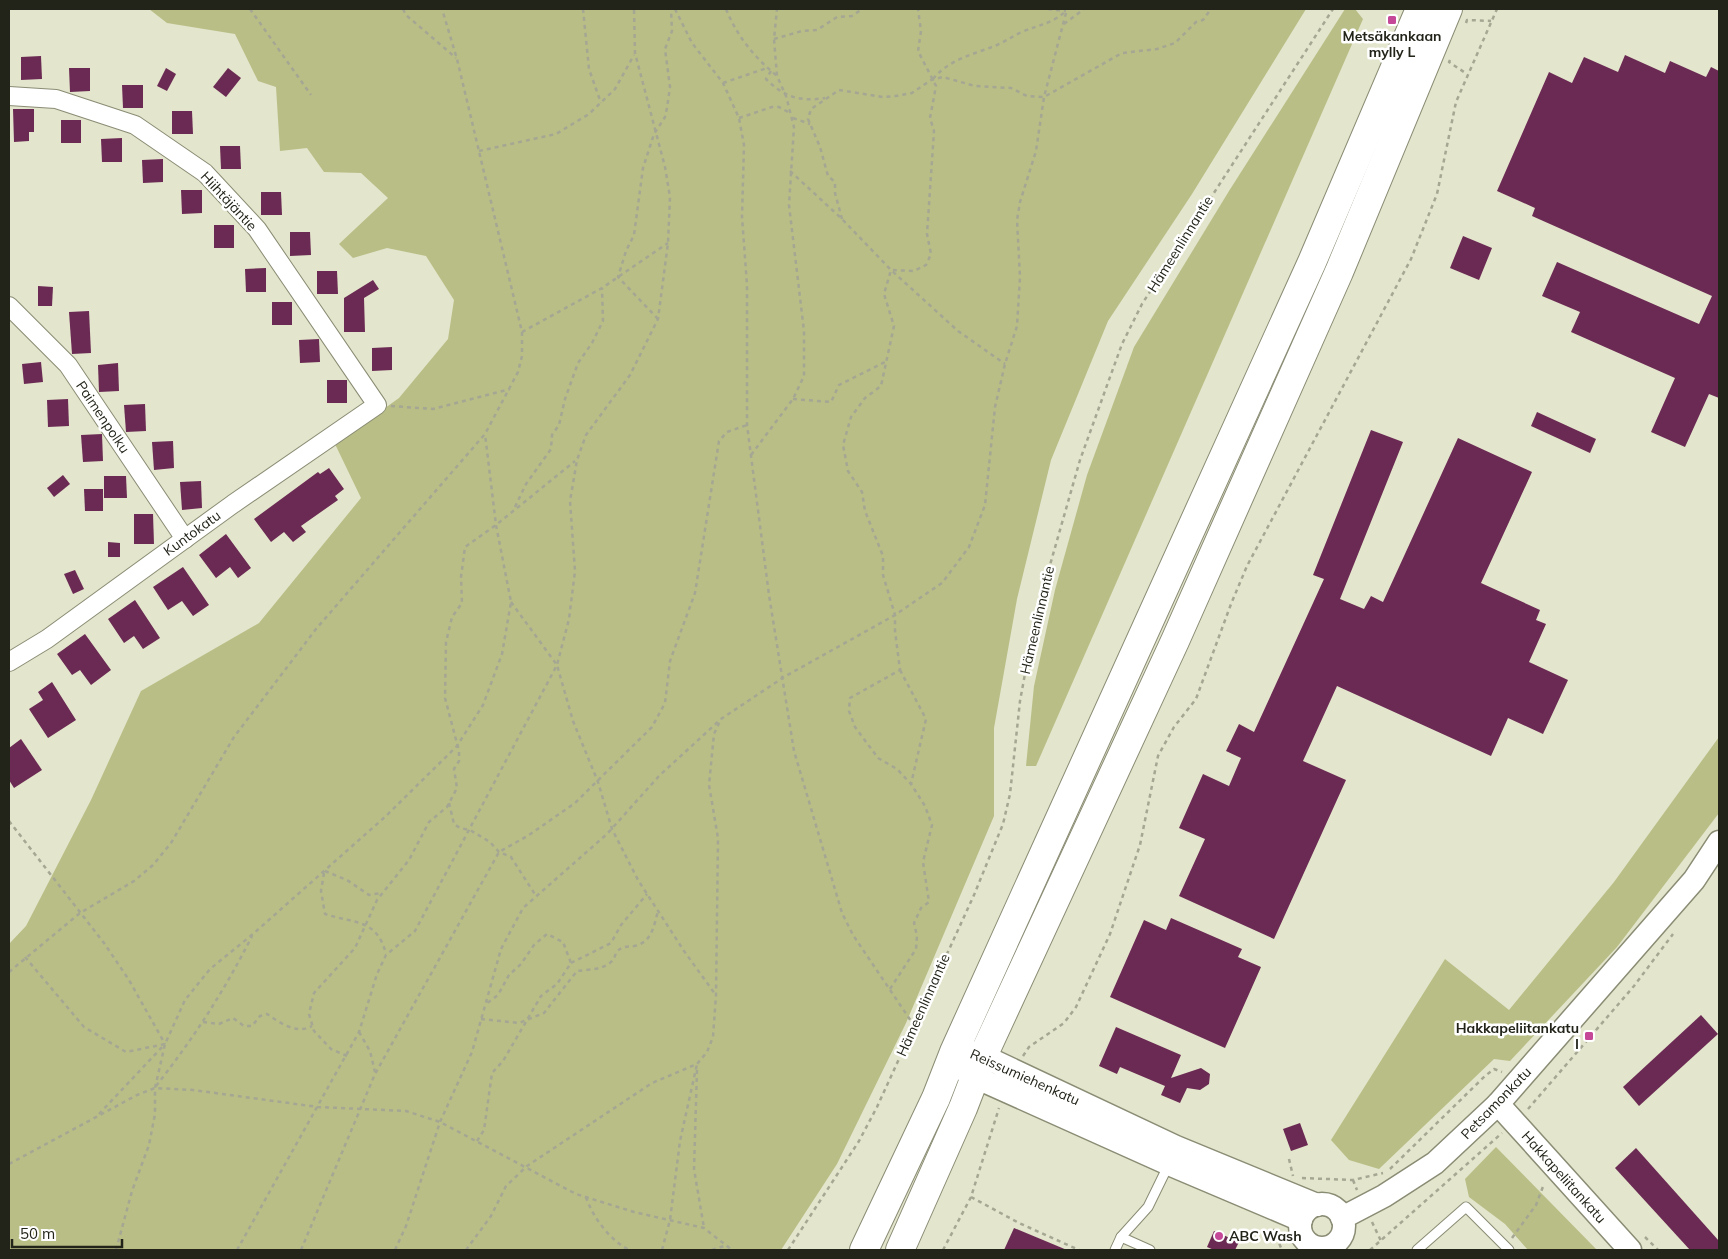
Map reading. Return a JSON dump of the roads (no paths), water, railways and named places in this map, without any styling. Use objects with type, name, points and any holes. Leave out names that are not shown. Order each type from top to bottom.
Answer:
[{"type":"main road","points":[[864,1250],[936,1098],[954,1052],[1312,262],[1420,9]]},
{"type":"main road","points":[[900,1250],[979,1066],[1175,641],[1339,272],[1456,19]]},
{"type":"street","name":"Hiihtäjäntie","points":[[9,96],[56,99],[135,125],[205,173],[257,229],[377,405]]},
{"type":"street","name":"Paimenpolku","points":[[9,306],[68,364],[185,539]]},
{"type":"street","name":"Kuntokatu","points":[[9,662],[46,639],[377,405]]},
{"type":"street","name":"Petsamonkatu","points":[[1342,1218],[1371,1203],[1436,1163],[1498,1104],[1694,880],[1719,842]]},
{"type":"street","name":"Reissumiehenkatu","points":[[954,1052],[964,1050],[1005,1091],[1173,1156],[1317,1205]]},
{"type":"street","name":"Reissumiehenkatu","points":[[979,1066],[1014,1070],[1173,1156],[1275,1209],[1301,1220]]},
{"type":"street","name":"Hakkapeliitankatu","points":[[1498,1104],[1630,1250]]},
{"type":"street","points":[[1317,1205],[1332,1207],[1342,1218],[1344,1226],[1339,1240],[1327,1248],[1310,1248],[1302,1235],[1301,1220],[1307,1210],[1317,1205]]},
{"type":"lane","points":[[1115,1250],[1121,1237],[1148,1207],[1173,1156]]},
{"type":"lane","points":[[1417,1250],[1466,1207],[1508,1249]]},
{"type":"lane","points":[[1121,1237],[1150,1250]]},
{"type":"place","name":"Metsäkankaan mylly L","points":[[1392,20]]},
{"type":"place","name":"Hakkapeliitankatu I","points":[[1589,1036]]},
{"type":"place","name":"ABC Wash","points":[[1219,1236]]}]
